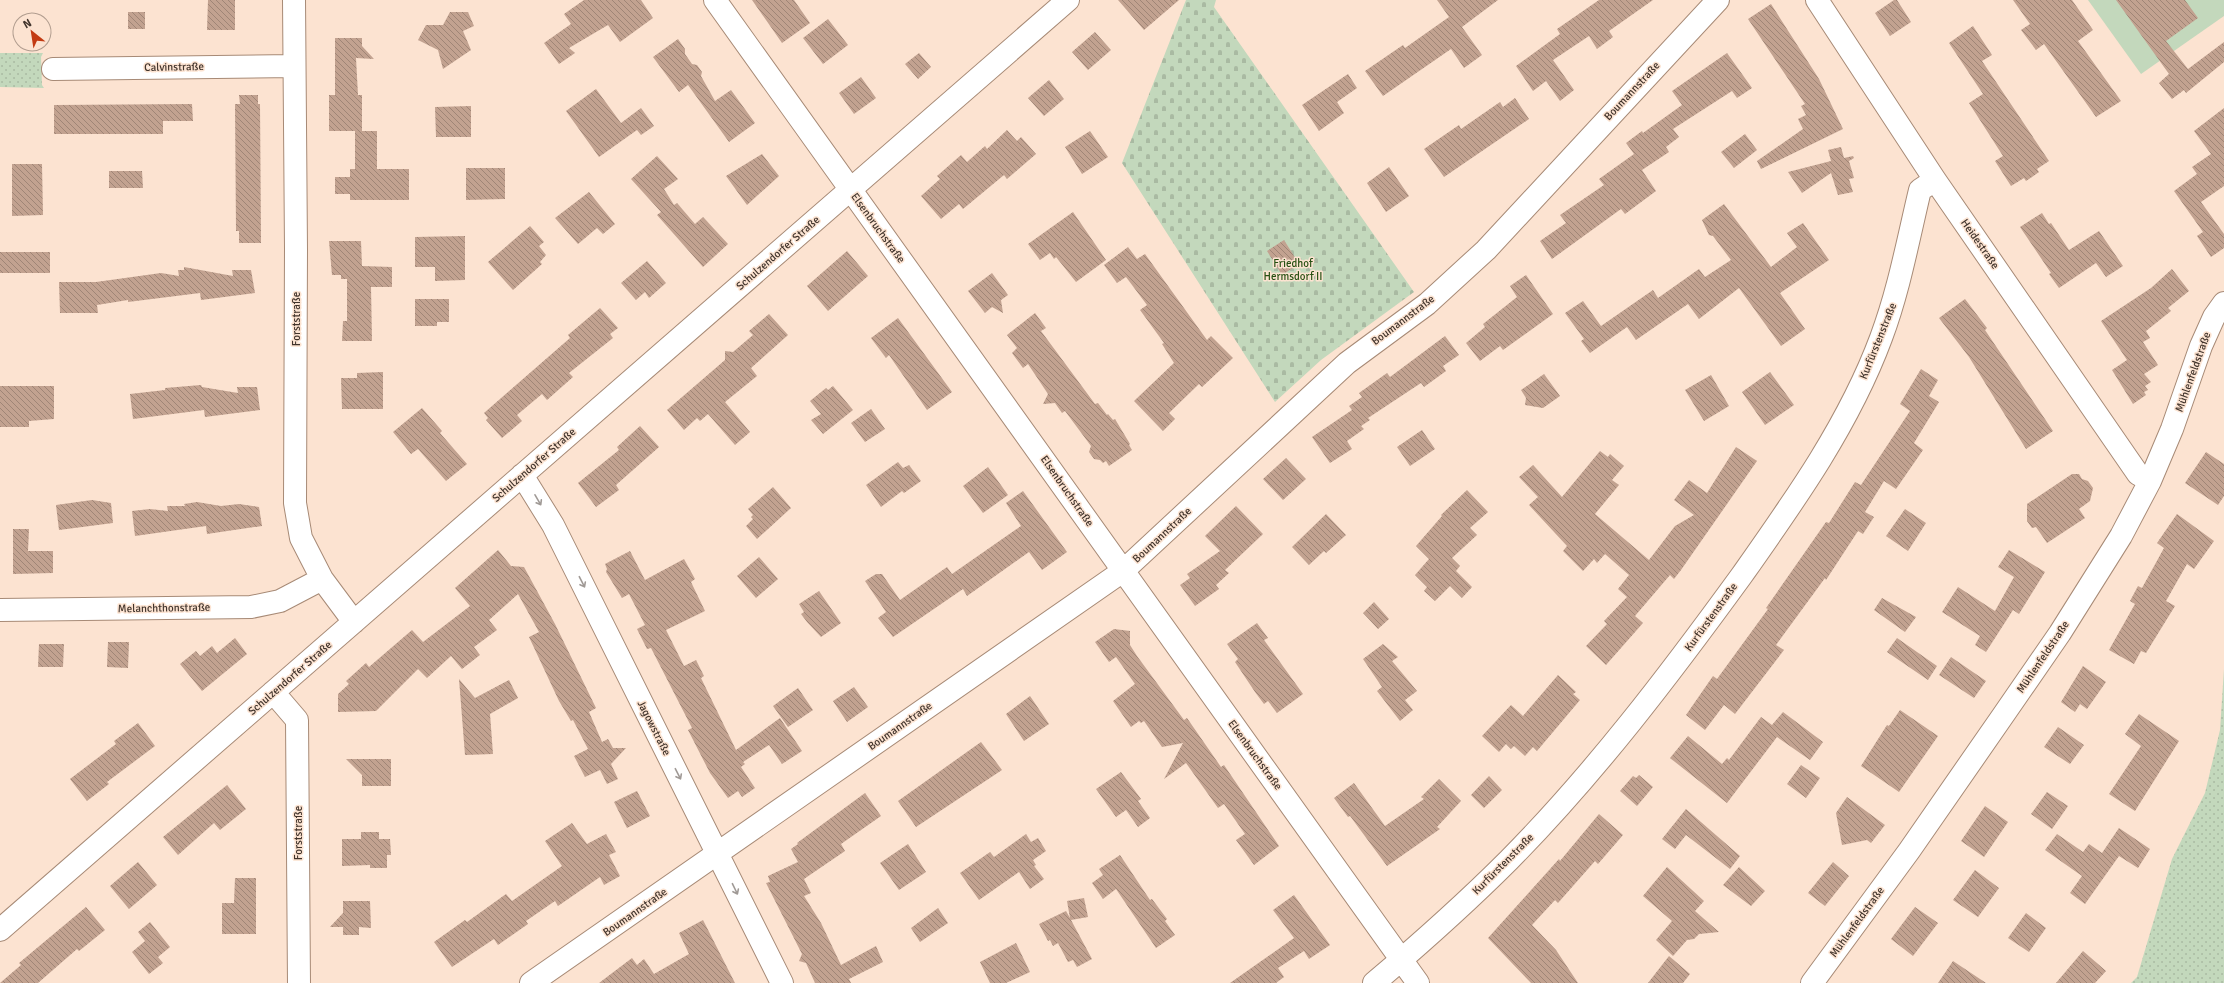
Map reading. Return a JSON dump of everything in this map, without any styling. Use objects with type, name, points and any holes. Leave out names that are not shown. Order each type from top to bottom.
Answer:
[{"type":"street","name":"Forststraße","points":[[294,0],[296,249],[295,503],[301,538],[322,579],[354,622]]},
{"type":"street","name":"Elsenbruchstraße","points":[[715,0],[1418,983]]},
{"type":"street","name":"Boumannstraße","points":[[531,983],[1123,571],[1347,363],[1427,304],[1486,250],[1718,0]]},
{"type":"street","name":"Heidestraße","points":[[1817,0],[1935,180],[2138,474],[2150,481]]},
{"type":"street","name":"Schulzendorfer Straße","points":[[0,930],[851,190],[1058,3]]},
{"type":"street","name":"Calvinstraße","points":[[53,69],[294,66]]},
{"type":"street","name":"Kurfürstenstraße","points":[[1374,983],[1509,860],[1584,777],[1693,643],[1793,504],[1848,413],[1878,346],[1896,295],[1920,190],[1935,180]]},
{"type":"street","name":"Mühlenfeldstraße","points":[[1813,982],[1909,851],[2060,633],[2121,536],[2150,481],[2172,429],[2201,346],[2214,317],[2224,303]]},
{"type":"street","name":"Jagowstraße","points":[[522,475],[552,525],[782,983]]},
{"type":"street","name":"Melanchthonstraße","points":[[0,610],[251,607],[280,600],[322,579]]},
{"type":"street","name":"Forststraße","points":[[273,692],[297,720],[299,983]]},
{"type":"green space","name":"Friedhof Hermsdorf II","points":[[1186,0],[1216,0],[1214,7],[1414,292],[1321,360],[1275,402],[1122,163]]},
{"type":"green space","points":[[2088,0],[2224,0],[2224,16],[2141,74]]},
{"type":"green space","points":[[0,53],[43,53],[41,57],[42,85],[44,88],[0,87]]},
{"type":"green space","points":[[2224,669],[2224,983],[2131,983],[2137,977],[2172,859],[2205,793],[2220,730]]},
{"type":"building","points":[[208,0],[235,0],[235,30],[207,30]]},
{"type":"building","points":[[584,0],[641,0],[653,18],[620,42],[608,25],[569,48],[575,53],[559,64],[544,43],[571,24],[564,14]]},
{"type":"building","points":[[752,0],[794,0],[810,23],[782,43]]},
{"type":"building","points":[[1118,0],[1179,0],[1144,30]]},
{"type":"building","points":[[1437,0],[1498,0],[1462,27],[1482,55],[1464,68],[1451,49],[1383,96],[1365,71],[1403,45],[1405,48],[1449,17]]},
{"type":"building","points":[[1599,0],[1653,0],[1609,31],[1613,37],[1597,49],[1589,36],[1553,60],[1574,90],[1560,101],[1546,81],[1533,91],[1516,66],[1560,34],[1557,29]]},
{"type":"building","points":[[1894,0],[1897,0],[1911,22],[1890,36],[1875,13]]},
{"type":"building","points":[[2013,0],[2072,0],[2093,30],[2078,41],[2121,101],[2096,117],[2044,44],[2036,50],[2021,30],[2030,24]]},
{"type":"building","points":[[2116,0],[2185,0],[2198,18],[2166,41],[2188,69],[2224,42],[2224,62],[2186,93],[2184,90],[2172,99],[2159,83],[2169,74]]},
{"type":"building","points":[[1771,4],[1819,79],[1843,129],[1761,169],[1757,161],[1803,129],[1798,119],[1806,115],[1801,106],[1805,104],[1748,19]]},
{"type":"building","points":[[128,12],[145,12],[145,29],[128,29]]},
{"type":"building","points":[[450,12],[468,12],[474,26],[463,31],[471,50],[443,69],[438,50],[418,40],[426,25],[443,25]]},
{"type":"building","points":[[828,19],[848,45],[823,64],[803,38]]},
{"type":"building","points":[[1973,26],[1992,55],[1982,61],[2049,161],[2037,169],[2039,172],[2026,181],[2024,178],[2011,186],[1995,161],[2003,156],[1969,103],[1983,94],[1949,43]]},
{"type":"building","points":[[1095,32],[1111,50],[1088,70],[1072,52]]},
{"type":"building","points":[[335,38],[362,38],[362,46],[374,59],[356,58],[358,95],[362,95],[362,131],[377,131],[377,169],[409,169],[409,200],[350,200],[350,194],[335,194],[335,177],[350,177],[350,169],[355,169],[355,131],[329,131],[329,95],[335,95]]},
{"type":"building","points":[[678,39],[685,49],[685,54],[692,64],[697,65],[702,72],[701,76],[715,101],[731,90],[755,123],[729,142],[688,85],[679,92],[653,57]]},
{"type":"building","points":[[919,53],[931,67],[918,79],[905,64]]},
{"type":"building","points":[[1727,53],[1752,88],[1737,98],[1732,91],[1673,129],[1679,137],[1666,147],[1669,152],[1642,170],[1656,191],[1625,214],[1621,209],[1552,259],[1540,241],[1566,223],[1560,215],[1604,185],[1599,179],[1634,154],[1626,143],[1642,131],[1643,133],[1682,105],[1672,91]]},
{"type":"building","points":[[1348,74],[1357,88],[1337,102],[1344,113],[1319,131],[1302,105]]},
{"type":"building","points":[[861,77],[876,98],[854,114],[839,93]]},
{"type":"building","points":[[1049,80],[1064,99],[1044,116],[1028,98]]},
{"type":"building","points":[[596,89],[621,123],[641,108],[654,126],[641,135],[637,130],[599,157],[566,111]]},
{"type":"building","points":[[239,95],[258,95],[258,104],[260,104],[261,243],[239,243],[239,231],[236,231],[235,104],[240,104]]},
{"type":"building","points":[[1515,98],[1529,119],[1444,177],[1424,149],[1459,125],[1461,129],[1500,102],[1503,107]]},
{"type":"building","points":[[192,104],[193,121],[163,121],[163,134],[54,134],[54,105]]},
{"type":"building","points":[[471,106],[471,137],[436,137],[435,107]]},
{"type":"building","points":[[2224,108],[2224,186],[2201,202],[2224,234],[2224,248],[2211,257],[2197,236],[2203,232],[2174,191],[2197,174],[2192,167],[2211,154],[2194,131]]},
{"type":"building","points":[[1007,130],[1017,141],[1021,137],[1036,154],[1007,179],[1004,175],[963,209],[959,204],[941,219],[921,196],[940,179],[937,176],[961,155],[967,162],[985,146],[987,149]]},
{"type":"building","points":[[1090,131],[1108,157],[1082,174],[1065,147]]},
{"type":"building","points":[[1745,134],[1757,150],[1734,168],[1721,152]]},
{"type":"building","points":[[1841,147],[1844,158],[1853,156],[1854,158],[1849,161],[1854,178],[1849,179],[1853,192],[1838,195],[1831,173],[1802,193],[1788,172],[1831,161],[1828,150]]},
{"type":"building","points":[[762,154],[779,176],[747,205],[726,176]]},
{"type":"building","points":[[657,156],[678,179],[664,189],[674,205],[677,203],[695,224],[703,217],[728,244],[703,267],[657,215],[661,212],[631,179]]},
{"type":"building","points":[[12,164],[42,164],[43,215],[12,216]]},
{"type":"building","points":[[1389,167],[1409,196],[1386,212],[1367,183]]},
{"type":"building","points":[[466,168],[505,168],[505,199],[466,200]]},
{"type":"building","points":[[109,171],[142,171],[143,188],[109,188]]},
{"type":"building","points":[[589,192],[615,224],[603,234],[597,228],[578,244],[555,218]]},
{"type":"building","points":[[1724,204],[1771,267],[1797,247],[1787,233],[1803,223],[1829,260],[1780,293],[1805,329],[1781,346],[1739,288],[1699,319],[1688,304],[1636,340],[1627,327],[1590,353],[1581,341],[1584,339],[1565,313],[1583,301],[1601,326],[1653,290],[1658,298],[1699,269],[1705,277],[1731,260],[1713,236],[1709,235],[1702,220]]},
{"type":"building","points":[[1073,212],[1106,260],[1076,282],[1056,257],[1054,259],[1050,253],[1040,260],[1028,244]]},
{"type":"building","points":[[2042,213],[2049,224],[2051,223],[2069,250],[2099,231],[2123,266],[2106,277],[2096,263],[2059,288],[2049,274],[2051,273],[2020,227]]},
{"type":"building","points":[[530,226],[544,242],[539,246],[546,255],[540,262],[542,264],[513,290],[488,262]]},
{"type":"building","points":[[465,236],[465,280],[435,281],[435,267],[415,267],[415,237]]},
{"type":"building","points":[[1284,240],[1299,264],[1282,275],[1267,251]]},
{"type":"building","points":[[329,241],[361,241],[362,266],[392,267],[392,287],[371,287],[372,341],[342,341],[343,321],[347,321],[347,279],[341,279],[341,275],[332,275]]},
{"type":"building","points":[[1128,247],[1137,259],[1145,254],[1207,340],[1211,336],[1233,358],[1202,387],[1199,384],[1169,413],[1175,419],[1163,431],[1134,401],[1174,363],[1162,344],[1164,343],[1140,310],[1147,305],[1126,277],[1117,283],[1104,265]]},
{"type":"building","points":[[847,251],[868,276],[828,311],[807,286]]},
{"type":"building","points":[[0,252],[50,252],[50,273],[0,273]]},
{"type":"building","points":[[647,261],[666,283],[649,298],[645,292],[636,300],[621,283]]},
{"type":"building","points":[[184,267],[233,276],[232,270],[251,270],[255,293],[201,300],[200,293],[128,302],[128,300],[97,305],[98,313],[60,313],[59,282],[96,282],[161,273],[179,276],[178,270],[184,270]]},
{"type":"building","points":[[2172,269],[2189,291],[2168,308],[2171,311],[2146,331],[2150,338],[2143,342],[2158,365],[2144,374],[2151,382],[2145,386],[2148,390],[2144,392],[2146,395],[2133,404],[2112,370],[2127,360],[2101,321],[2151,288]]},
{"type":"building","points":[[992,273],[1008,295],[1001,300],[1003,313],[992,307],[985,313],[968,291]]},
{"type":"building","points":[[1526,275],[1553,314],[1503,350],[1500,346],[1480,361],[1466,343],[1485,327],[1483,324],[1517,297],[1510,286]]},
{"type":"building","points":[[415,299],[449,299],[449,322],[437,322],[437,326],[415,326]]},
{"type":"building","points":[[1965,299],[1987,328],[1985,330],[2053,431],[2026,449],[1969,357],[1939,318]]},
{"type":"building","points":[[600,308],[618,328],[610,334],[613,338],[569,373],[573,377],[547,400],[542,394],[517,415],[522,421],[502,438],[486,420],[488,418],[484,413],[570,338],[568,335]]},
{"type":"building","points":[[1035,313],[1046,328],[1041,331],[1095,404],[1098,403],[1107,415],[1108,414],[1113,420],[1115,419],[1130,444],[1129,445],[1132,450],[1109,466],[1106,461],[1103,463],[1100,460],[1094,459],[1089,452],[1091,446],[1065,411],[1062,413],[1055,403],[1043,404],[1048,394],[1028,364],[1023,368],[1012,353],[1017,348],[1007,335]]},
{"type":"building","points":[[769,314],[788,335],[751,368],[757,376],[725,402],[750,432],[735,445],[708,414],[700,421],[697,418],[684,430],[667,410],[725,360],[725,351],[733,352],[753,335],[749,331]]},
{"type":"building","points":[[898,318],[952,392],[927,410],[889,355],[886,358],[871,338]]},
{"type":"building","points":[[1445,336],[1459,355],[1443,366],[1446,371],[1424,387],[1421,383],[1368,418],[1370,420],[1361,426],[1364,429],[1347,441],[1352,449],[1330,463],[1312,437],[1352,410],[1349,406],[1362,397],[1359,393],[1387,373],[1390,377]]},
{"type":"building","points":[[1921,369],[1938,380],[1929,396],[1939,402],[1914,443],[1923,450],[1896,489],[1884,481],[1865,512],[1874,517],[1863,534],[1858,531],[1826,580],[1825,578],[1776,645],[1784,650],[1735,714],[1724,705],[1705,730],[1686,715],[1713,676],[1717,679],[1768,609],[1766,608],[1826,522],[1829,523],[1855,482],[1861,485],[1910,411],[1900,404]]},
{"type":"building","points":[[383,372],[383,409],[342,409],[341,378],[357,378],[357,373]]},
{"type":"building","points":[[1770,372],[1794,405],[1765,425],[1742,392]]},
{"type":"building","points":[[1544,374],[1560,396],[1543,408],[1525,405],[1526,398],[1521,390]]},
{"type":"building","points":[[1711,375],[1729,406],[1704,421],[1685,390]]},
{"type":"building","points":[[201,385],[202,387],[238,393],[237,387],[257,387],[260,410],[205,417],[204,410],[133,419],[130,394],[165,390],[165,388]]},
{"type":"building","points":[[0,386],[54,386],[54,419],[29,421],[29,427],[0,427]]},
{"type":"building","points":[[833,386],[853,410],[823,434],[811,420],[821,414],[810,401],[826,388],[828,390]]},
{"type":"building","points":[[422,408],[442,431],[440,433],[467,464],[446,481],[418,449],[411,454],[393,432]]},
{"type":"building","points":[[871,409],[885,429],[865,442],[851,423]]},
{"type":"building","points":[[640,426],[659,447],[616,485],[619,490],[596,507],[578,483],[619,450],[617,447]]},
{"type":"building","points":[[1422,430],[1435,449],[1410,466],[1397,447]]},
{"type":"building","points":[[1736,447],[1757,461],[1674,579],[1670,575],[1635,616],[1643,623],[1606,665],[1586,646],[1607,624],[1604,621],[1627,597],[1618,589],[1629,575],[1605,554],[1597,563],[1594,559],[1583,571],[1563,551],[1567,546],[1529,505],[1538,497],[1519,477],[1533,465],[1562,497],[1600,451],[1608,457],[1610,454],[1624,466],[1612,480],[1619,485],[1595,514],[1649,560],[1675,526],[1694,515],[1674,500],[1689,480],[1707,493]]},
{"type":"building","points":[[2206,452],[2224,464],[2224,496],[2218,505],[2185,483]]},
{"type":"building","points":[[1286,458],[1306,479],[1283,500],[1263,479]]},
{"type":"building","points":[[898,462],[903,468],[909,465],[921,481],[904,493],[902,491],[881,507],[866,485]]},
{"type":"building","points":[[988,467],[1008,495],[983,513],[963,486]]},
{"type":"building","points":[[2072,474],[2079,474],[2082,479],[2088,481],[2093,488],[2090,501],[2079,509],[2085,518],[2047,543],[2036,527],[2032,528],[2027,521],[2027,504]]},
{"type":"building","points":[[773,487],[791,508],[757,539],[746,526],[753,519],[751,517],[753,515],[748,509]]},
{"type":"building","points":[[1467,490],[1488,512],[1470,528],[1477,535],[1452,558],[1460,566],[1456,571],[1472,587],[1462,598],[1450,586],[1435,601],[1424,591],[1427,587],[1415,575],[1429,559],[1416,546],[1442,516],[1441,515]]},
{"type":"building","points":[[1023,491],[1067,552],[1042,570],[1029,552],[967,596],[963,589],[893,637],[878,618],[886,612],[865,581],[876,574],[882,574],[900,600],[947,567],[952,574],[1021,526],[1006,503]]},
{"type":"building","points":[[92,500],[111,503],[113,523],[59,530],[56,505]]},
{"type":"building","points":[[197,502],[221,506],[239,504],[259,507],[262,526],[207,534],[206,526],[135,536],[132,511],[150,509],[168,511],[167,506],[185,506],[184,504]]},
{"type":"building","points":[[1236,506],[1263,534],[1225,570],[1229,573],[1216,585],[1219,589],[1195,606],[1180,585],[1190,578],[1187,574],[1220,551],[1205,536]]},
{"type":"building","points":[[1905,509],[1926,523],[1908,551],[1886,536]]},
{"type":"building","points":[[1326,514],[1346,535],[1326,553],[1324,551],[1309,565],[1292,547]]},
{"type":"building","points":[[2177,514],[2214,541],[2194,569],[2187,564],[2166,601],[2175,606],[2146,653],[2141,651],[2134,664],[2109,650],[2135,604],[2130,601],[2138,586],[2142,588],[2164,548],[2157,543]]},
{"type":"building","points":[[13,529],[29,529],[28,551],[53,551],[53,573],[13,574]]},
{"type":"building","points":[[498,550],[511,566],[524,567],[555,624],[596,708],[589,712],[602,742],[608,739],[613,748],[626,748],[611,764],[618,779],[607,784],[600,770],[585,777],[574,756],[588,749],[573,720],[571,721],[559,701],[529,637],[539,632],[518,594],[489,620],[497,630],[474,647],[480,655],[462,669],[451,656],[427,678],[418,669],[376,711],[338,712],[338,694],[349,684],[346,681],[366,663],[369,667],[412,630],[423,642],[470,606],[455,588]]},
{"type":"building","points":[[2009,550],[2045,572],[2019,614],[2013,610],[1986,652],[1975,645],[1980,636],[1942,612],[1958,587],[1995,611],[2014,577],[1998,567]]},
{"type":"building","points":[[630,551],[645,580],[684,559],[695,579],[691,582],[705,611],[666,630],[684,666],[696,660],[704,676],[701,678],[736,750],[780,718],[802,751],[782,764],[769,745],[743,762],[745,764],[741,767],[755,788],[742,797],[738,791],[728,798],[710,773],[688,730],[692,728],[651,648],[647,649],[637,629],[645,625],[629,594],[622,598],[606,572],[607,569],[605,564]]},
{"type":"building","points":[[759,557],[778,579],[756,598],[737,576]]},
{"type":"building","points":[[819,591],[841,623],[821,637],[801,614],[804,612],[799,604]]},
{"type":"building","points":[[1882,598],[1916,617],[1905,632],[1874,610]]},
{"type":"building","points":[[1374,602],[1389,619],[1378,629],[1363,613]]},
{"type":"building","points":[[1257,623],[1268,638],[1264,640],[1303,694],[1277,713],[1268,701],[1264,704],[1255,692],[1235,662],[1238,659],[1227,644]]},
{"type":"building","points":[[1114,629],[1130,631],[1130,645],[1137,656],[1184,720],[1187,718],[1221,767],[1224,765],[1279,846],[1254,865],[1236,840],[1245,834],[1224,804],[1218,808],[1186,763],[1164,779],[1183,743],[1162,747],[1144,721],[1141,723],[1139,721],[1131,727],[1113,701],[1135,684],[1116,657],[1109,662],[1095,642]]},
{"type":"building","points":[[235,638],[247,654],[202,691],[180,664],[196,651],[200,656],[212,646],[217,653]]},
{"type":"building","points":[[1897,638],[1937,666],[1928,680],[1887,652]]},
{"type":"building","points":[[108,642],[129,642],[128,668],[107,667]]},
{"type":"building","points":[[39,644],[64,644],[63,667],[38,667]]},
{"type":"building","points":[[1383,644],[1398,657],[1392,661],[1417,691],[1405,700],[1413,710],[1400,721],[1377,691],[1382,687],[1363,659]]},
{"type":"building","points":[[1951,657],[1986,681],[1974,698],[1939,675]]},
{"type":"building","points":[[2083,666],[2106,682],[2087,709],[2080,704],[2075,712],[2061,702]]},
{"type":"building","points":[[1558,675],[1576,692],[1573,694],[1580,700],[1537,751],[1533,747],[1525,756],[1514,746],[1511,749],[1506,744],[1499,752],[1482,736],[1511,705],[1523,716]]},
{"type":"building","points":[[459,679],[475,698],[509,680],[518,698],[490,714],[493,754],[465,755]]},
{"type":"building","points":[[854,687],[868,707],[847,722],[833,701]]},
{"type":"building","points":[[798,688],[813,710],[788,727],[773,706]]},
{"type":"building","points":[[1030,696],[1049,724],[1024,741],[1006,714]]},
{"type":"building","points":[[1900,710],[1938,736],[1899,792],[1861,766],[1887,725],[1889,726]]},
{"type":"building","points":[[1783,712],[1823,742],[1810,760],[1777,737],[1727,803],[1670,758],[1688,736],[1722,764],[1727,758],[1729,760],[1761,717],[1772,725]]},
{"type":"building","points":[[2139,714],[2179,741],[2135,811],[2109,794],[2141,746],[2125,734]]},
{"type":"building","points":[[138,723],[155,746],[107,782],[109,784],[87,801],[70,779],[116,744],[114,741]]},
{"type":"building","points":[[2058,727],[2084,745],[2070,764],[2044,747]]},
{"type":"building","points":[[981,742],[1002,770],[916,827],[898,801]]},
{"type":"building","points":[[346,759],[391,759],[391,786],[362,786],[362,775]]},
{"type":"building","points":[[1801,765],[1820,778],[1806,798],[1787,784]]},
{"type":"building","points":[[1121,772],[1141,799],[1138,801],[1150,818],[1138,827],[1126,810],[1116,817],[1096,789]]},
{"type":"building","points":[[1639,775],[1653,787],[1637,806],[1620,791],[1633,776],[1636,778]]},
{"type":"building","points":[[1489,776],[1502,790],[1484,808],[1471,795]]},
{"type":"building","points":[[1439,779],[1461,801],[1437,827],[1440,829],[1387,866],[1350,816],[1348,817],[1334,798],[1354,783],[1385,826],[1424,799],[1421,797]]},
{"type":"building","points":[[227,785],[246,809],[220,830],[214,823],[178,855],[163,837]]},
{"type":"building","points":[[637,791],[650,816],[627,828],[614,802]]},
{"type":"building","points":[[2047,792],[2068,806],[2052,829],[2031,814]]},
{"type":"building","points":[[865,793],[881,816],[841,844],[845,851],[804,879],[811,893],[804,896],[821,923],[841,965],[876,946],[883,962],[849,979],[851,983],[815,983],[806,963],[799,961],[802,954],[766,883],[770,882],[768,876],[798,862],[791,849],[798,844],[797,843]]},
{"type":"building","points":[[1847,797],[1885,825],[1871,843],[1867,840],[1842,845],[1836,813]]},
{"type":"building","points":[[1985,806],[2008,822],[1984,857],[1961,841]]},
{"type":"building","points":[[1686,809],[1740,856],[1730,869],[1686,835],[1675,849],[1662,839]]},
{"type":"building","points":[[1599,814],[1623,835],[1598,864],[1595,861],[1558,903],[1555,900],[1532,925],[1556,950],[1578,983],[1531,983],[1488,938],[1559,859],[1560,861]]},
{"type":"building","points":[[572,823],[587,844],[606,834],[616,852],[609,855],[620,876],[604,885],[600,877],[558,906],[555,901],[526,921],[528,924],[498,945],[494,939],[452,967],[434,942],[465,920],[467,922],[506,894],[512,901],[562,866],[545,841]]},
{"type":"building","points":[[2119,828],[2150,849],[2138,868],[2119,856],[2085,904],[2070,893],[2082,876],[2045,850],[2057,834],[2083,852],[2089,844],[2102,853]]},
{"type":"building","points":[[361,832],[379,832],[379,839],[390,839],[391,855],[387,855],[387,868],[370,868],[370,865],[342,866],[342,839],[361,839]]},
{"type":"building","points":[[1026,834],[1031,842],[1038,838],[1046,851],[1033,860],[1036,865],[1034,866],[1044,879],[1030,889],[1019,872],[979,900],[960,873],[990,852],[994,857]]},
{"type":"building","points":[[908,844],[926,872],[899,890],[880,863]]},
{"type":"building","points":[[1120,855],[1150,900],[1152,899],[1167,919],[1165,921],[1175,935],[1156,948],[1116,889],[1103,899],[1092,883],[1103,875],[1099,869]]},
{"type":"building","points":[[138,862],[157,885],[129,909],[110,886]]},
{"type":"building","points":[[1833,862],[1849,876],[1825,906],[1808,893]]},
{"type":"building","points":[[1667,867],[1704,901],[1695,911],[1719,932],[1699,934],[1694,939],[1687,940],[1673,956],[1656,940],[1672,921],[1643,896]]},
{"type":"building","points":[[1739,867],[1765,891],[1751,906],[1723,885]]},
{"type":"building","points":[[1975,870],[1999,888],[1978,917],[1953,900]]},
{"type":"building","points":[[235,878],[256,878],[256,934],[222,934],[222,903],[234,903]]},
{"type":"building","points":[[1294,895],[1330,945],[1309,959],[1304,951],[1278,968],[1284,977],[1276,983],[1230,983],[1294,938],[1273,910]]},
{"type":"building","points":[[1084,898],[1088,917],[1071,920],[1092,959],[1077,967],[1073,960],[1068,962],[1058,943],[1053,946],[1050,940],[1048,941],[1039,924],[1066,911],[1070,918],[1067,901]]},
{"type":"building","points":[[343,901],[370,901],[371,928],[359,927],[359,935],[343,935],[343,927],[330,927],[343,913]]},
{"type":"building","points":[[86,907],[105,930],[79,951],[77,949],[38,983],[0,983],[21,965],[19,963]]},
{"type":"building","points":[[1915,907],[1938,923],[1913,956],[1891,939]]},
{"type":"building","points":[[938,908],[948,923],[920,942],[911,928]]},
{"type":"building","points":[[2026,913],[2046,928],[2029,952],[2008,938]]},
{"type":"building","points":[[703,920],[735,983],[599,983],[632,958],[637,965],[644,959],[654,974],[689,954],[679,933]]},
{"type":"building","points":[[150,922],[170,947],[158,957],[163,963],[149,974],[132,952],[145,941],[138,932]]},
{"type":"building","points":[[1016,943],[1030,972],[1006,983],[990,983],[980,962]]},
{"type":"building","points":[[2083,951],[2106,971],[2095,983],[2056,983]]},
{"type":"building","points":[[1669,956],[1690,974],[1683,983],[1648,983]]},
{"type":"building","points":[[1953,961],[1986,983],[1938,983]]}]
